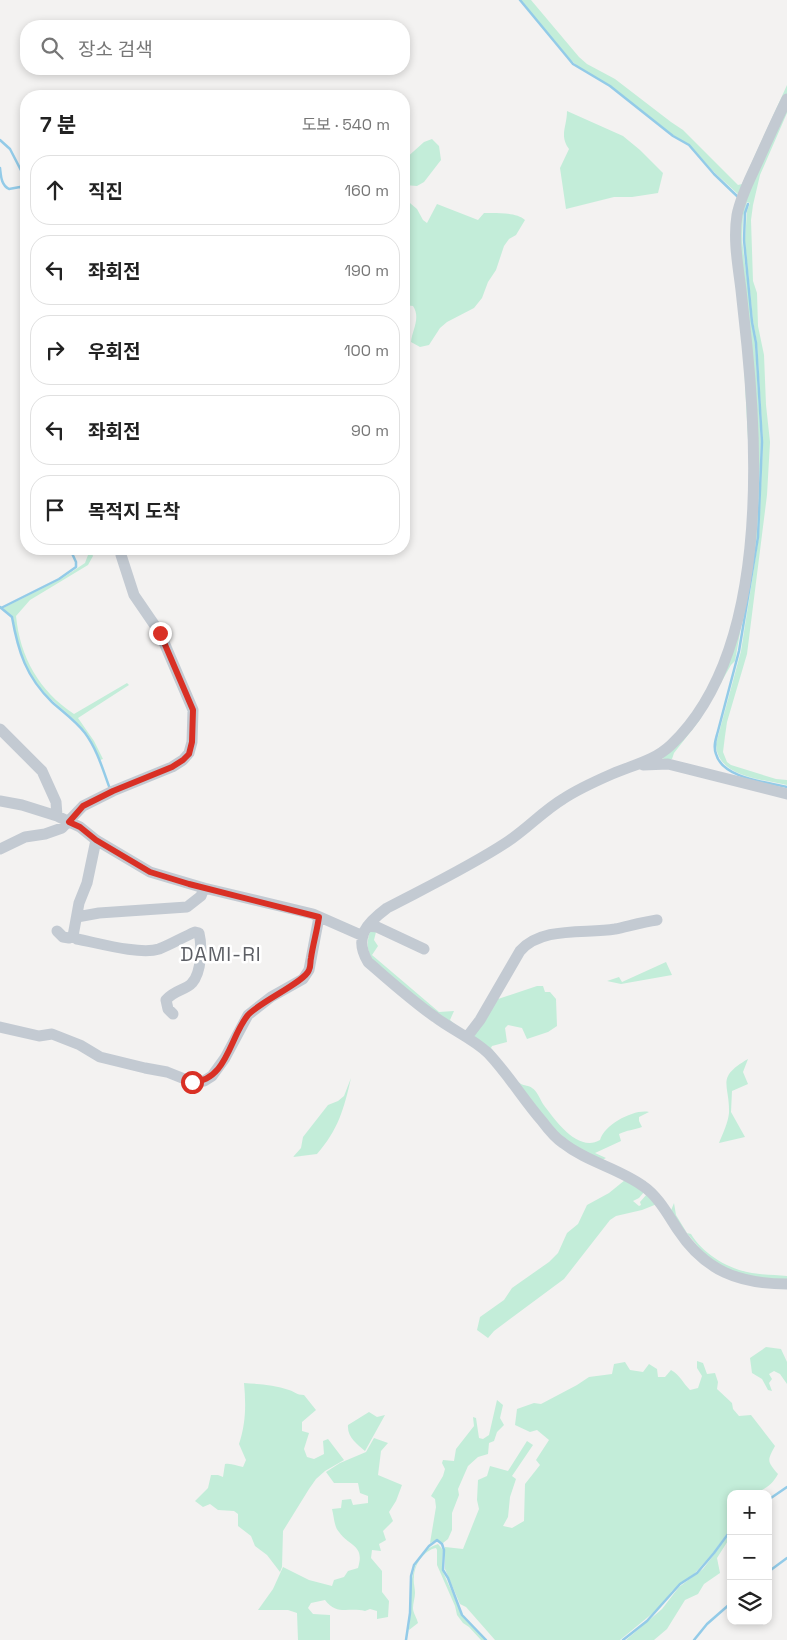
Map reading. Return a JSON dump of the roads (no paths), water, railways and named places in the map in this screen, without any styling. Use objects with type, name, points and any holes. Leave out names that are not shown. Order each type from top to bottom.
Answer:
[{"type":"street","points":[[787,99],[745,188],[737,216],[736,253],[747,347],[754,431],[754,469],[751,536],[737,621],[732,642],[721,671],[691,723],[658,756],[612,774],[563,799],[504,844],[387,908],[376,916],[365,931],[362,952],[368,962],[433,1016],[487,1052],[560,1142],[582,1156],[620,1173],[644,1187],[657,1200],[692,1250],[704,1260],[719,1270],[745,1281],[787,1284]]},
{"type":"street","points":[[0,849],[26,837],[54,831],[69,822],[83,806],[183,760],[189,754],[192,742],[193,710],[160,633],[134,595],[121,556]]},
{"type":"street","points":[[0,728],[42,772],[56,802],[58,816]]},
{"type":"street","points":[[638,765],[668,764],[731,778],[787,794]]},
{"type":"street","points":[[0,801],[22,805],[58,816],[80,827],[96,840],[150,872],[365,931],[377,927],[424,949]]},
{"type":"street","points":[[73,936],[79,903],[86,883],[96,840]]},
{"type":"street","points":[[77,917],[99,913],[187,907],[200,896],[204,888]]},
{"type":"street","points":[[0,1027],[39,1036],[52,1034],[80,1045],[100,1057],[167,1072],[192,1082],[204,1081],[212,1076],[225,1058],[248,1015],[271,997],[303,979],[309,970],[319,917]]},
{"type":"street","points":[[467,1037],[480,1020],[520,952],[535,939],[560,934],[616,929],[657,920]]},
{"type":"street","points":[[57,931],[63,937],[69,938],[73,936]]},
{"type":"street","points":[[73,936],[77,939],[112,946],[151,950],[159,949],[199,932],[202,951],[196,975],[192,983],[170,995],[166,1000],[168,1009],[173,1014]]},
{"type":"waterway","points":[[520,0],[573,64],[610,86],[673,136],[689,145],[714,174],[738,197]]},
{"type":"waterway","points":[[0,140],[10,149],[20,168]]},
{"type":"waterway","points":[[0,168],[2,180],[6,187],[9,189],[20,187]]},
{"type":"waterway","points":[[748,204],[745,213],[744,240],[752,322],[756,343],[762,442],[758,537],[739,651],[715,748],[720,762],[736,774],[757,781],[787,787]]},
{"type":"waterway","points":[[1,608],[59,579],[76,567],[73,555]]},
{"type":"waterway","points":[[0,607],[12,617],[20,652],[36,683],[43,693],[85,733],[96,753],[110,789]]},
{"type":"waterway","points":[[772,1497],[787,1487]]},
{"type":"waterway","points":[[623,1640],[647,1621],[680,1584],[697,1573],[727,1535]]},
{"type":"waterway","points":[[406,1640],[410,1613],[411,1576],[414,1565],[429,1546],[437,1540],[442,1544],[444,1550],[443,1570],[462,1615],[486,1640]]},
{"type":"waterway","points":[[772,1569],[787,1558]]},
{"type":"waterway","points":[[694,1640],[707,1624],[727,1606]]},
{"type":"district","name":"DAMI-RI","points":[[221,954]]}]
